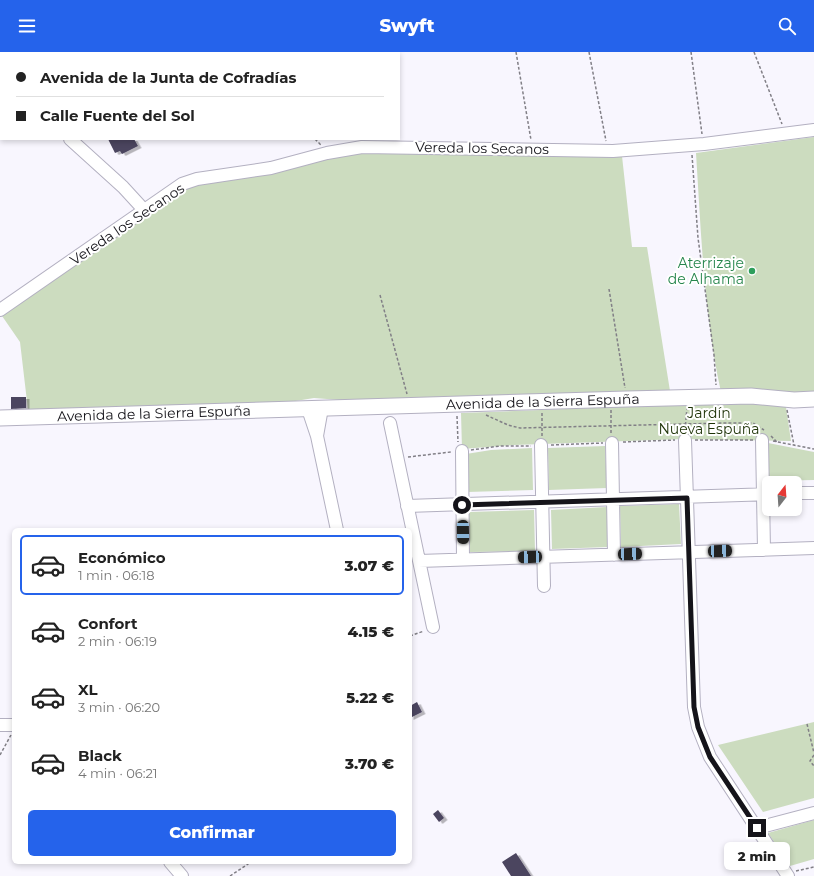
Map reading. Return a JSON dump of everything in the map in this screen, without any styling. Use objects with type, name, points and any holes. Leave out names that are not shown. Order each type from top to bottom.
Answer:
[{"type":"main road","name":"Avenida de la Sierra Espuña","points":[[315,408],[308,405],[312,402],[324,401],[364,406],[409,406],[751,396],[790,404],[814,406]]},
{"type":"main road","name":"Avenida de la Sierra Espuña","points":[[790,404],[814,399]]},
{"type":"main road","name":"Avenida de la Sierra Espuña","points":[[0,418],[315,408]]},
{"type":"street","name":"Vereda los Secanos","points":[[0,310],[182,184],[197,179],[271,168],[327,153],[362,147],[608,150],[698,144],[814,130]]},
{"type":"street","points":[[71,140],[123,187],[145,211]]},
{"type":"street","points":[[315,408],[317,436],[337,528]]},
{"type":"street","points":[[390,423],[412,528]]},
{"type":"street","points":[[684,440],[690,552],[694,707],[698,727],[710,757],[787,875]]},
{"type":"street","points":[[762,440],[765,476]]},
{"type":"street","points":[[612,442],[614,555]]},
{"type":"street","points":[[541,445],[544,586]]},
{"type":"street","points":[[460,451],[463,559]]},
{"type":"street","points":[[802,493],[814,493]]},
{"type":"street","points":[[407,506],[542,503],[762,494]]},
{"type":"street","points":[[764,550],[765,516]]},
{"type":"street","points":[[412,529],[433,627]]},
{"type":"street","points":[[419,561],[814,548]]},
{"type":"street","points":[[0,725],[12,728]]},
{"type":"street","points":[[757,828],[814,813]]},
{"type":"street","points":[[172,864],[182,876]]},
{"type":"path","points":[[516,52],[532,148]]},
{"type":"path","points":[[589,52],[608,150]]},
{"type":"path","points":[[692,52],[698,144],[698,238],[714,355],[717,392]]},
{"type":"path","points":[[754,52],[786,134]]},
{"type":"path","points":[[609,289],[627,399]]},
{"type":"path","points":[[380,295],[405,384],[409,406]]},
{"type":"path","points":[[684,440],[687,402]]},
{"type":"path","points":[[790,404],[794,445]]},
{"type":"path","points":[[611,405],[612,442]]},
{"type":"path","points":[[541,445],[542,408]]},
{"type":"path","points":[[457,410],[460,451]]},
{"type":"path","points":[[482,412],[508,425],[520,428],[752,423],[763,429],[777,442]]},
{"type":"path","points":[[403,458],[500,446],[684,440],[762,440],[814,449]]},
{"type":"path","points":[[412,635],[433,627]]},
{"type":"path","points":[[807,724],[814,754],[810,761],[814,766]]},
{"type":"path","points":[[0,755],[12,730]]},
{"type":"path","points":[[230,876],[248,864]]},
{"type":"path","points":[[787,875],[814,867]]},
{"type":"green space","points":[[814,137],[814,394],[721,392],[715,363],[707,304],[696,153]]},
{"type":"green space","points":[[365,151],[622,156],[632,247],[647,247],[670,391],[366,402],[314,398],[277,404],[28,410],[20,342],[0,313],[185,187],[339,153]]},
{"type":"green space","name":"Jardín Nueva Espuña","points":[[749,402],[786,407],[791,441],[684,439],[514,445],[462,449],[461,413]]},
{"type":"green space","points":[[768,443],[814,452],[814,480],[802,480],[802,476],[769,476]]},
{"type":"green space","points":[[605,446],[607,488],[549,490],[548,448]]},
{"type":"green space","points":[[532,448],[533,490],[467,492],[466,454],[491,450]]},
{"type":"green space","points":[[679,504],[681,544],[621,547],[620,506]]},
{"type":"green space","points":[[607,507],[608,547],[552,549],[551,510]]},
{"type":"green space","points":[[534,510],[535,551],[470,552],[469,512]]},
{"type":"green space","points":[[814,722],[814,798],[763,812],[718,745]]},
{"type":"green space","points":[[814,820],[814,859],[790,866],[768,833]]},
{"type":"building","points":[[108,140],[135,140],[138,146],[122,154],[120,151],[115,153]]},
{"type":"building","points":[[11,397],[26,397],[26,408],[11,409]]},
{"type":"building","points":[[417,702],[422,712],[412,717],[412,705]]},
{"type":"building","points":[[438,810],[444,818],[439,822],[433,814]]},
{"type":"building","points":[[516,853],[531,876],[511,876],[502,862]]},
{"type":"place","name":"Aterrizaje de Alhama","points":[[752,271]]},
{"type":"route","points":[[462,505],[687,498],[694,707],[698,727],[703,744],[710,757],[757,828]]}]
